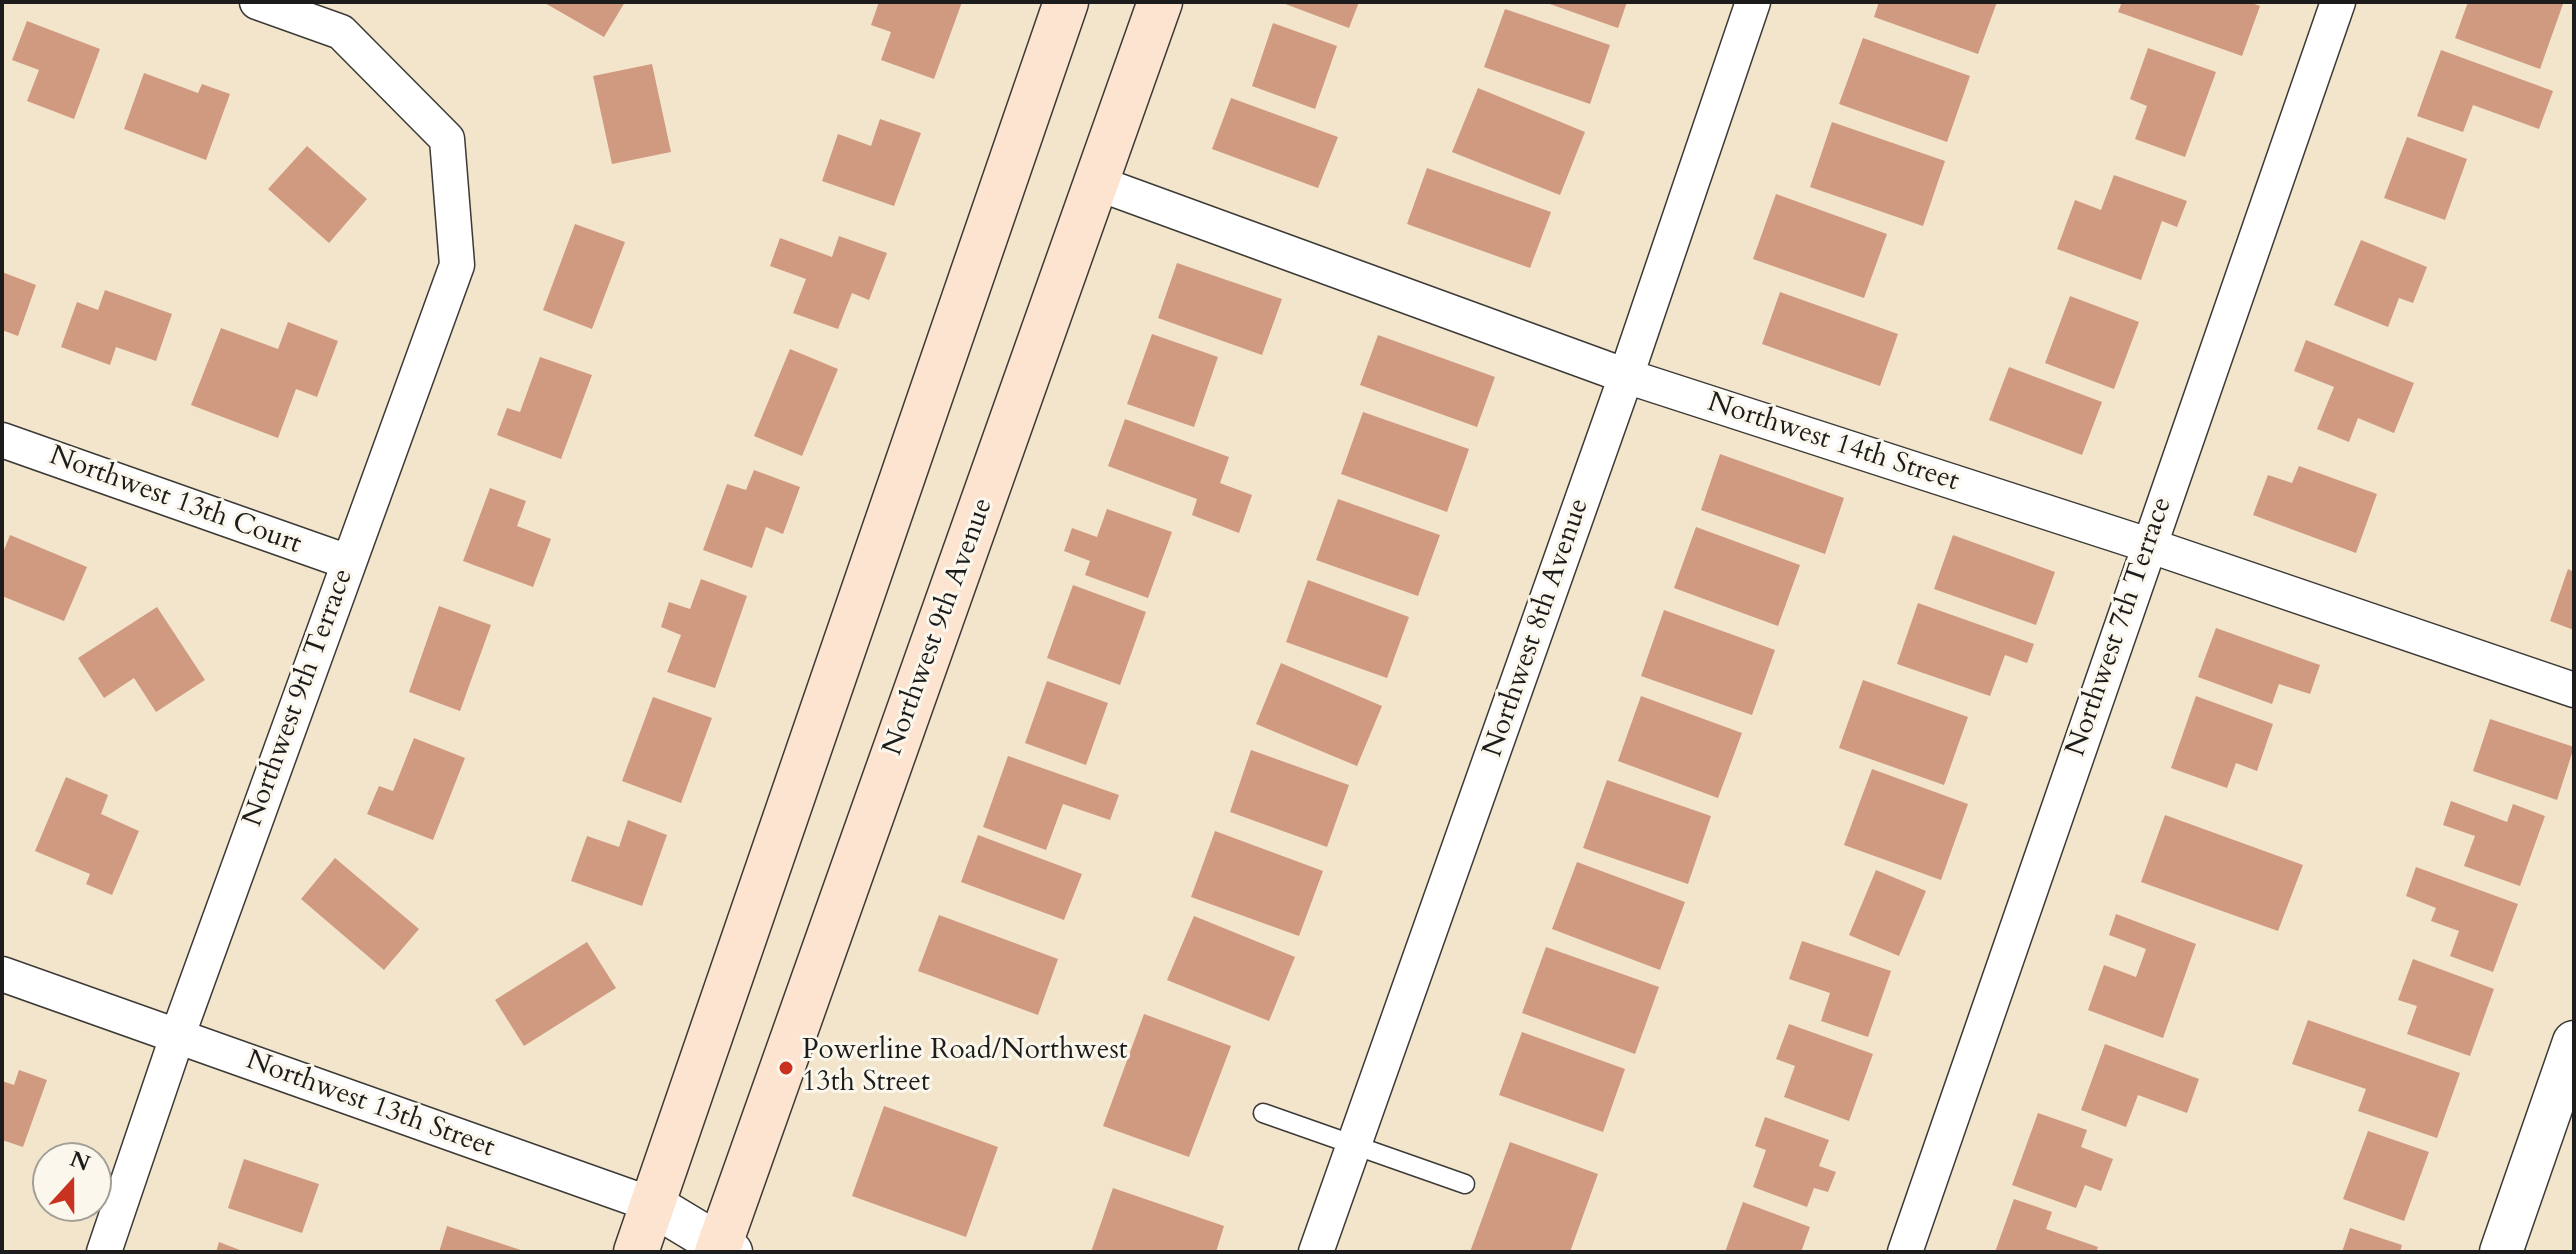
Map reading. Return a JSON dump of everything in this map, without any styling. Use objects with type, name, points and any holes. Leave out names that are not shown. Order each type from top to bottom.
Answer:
[{"type":"main road","points":[[636,1252],[1066,2]]},
{"type":"main road","name":"Northwest 9th Avenue","points":[[722,1250],[1160,2]]},
{"type":"street","name":"Northwest 9th Terrace","points":[[104,1252],[177,1037],[457,265],[447,139],[341,32],[257,2]]},
{"type":"street","name":"Northwest 8th Avenue","points":[[1316,1252],[1626,376],[1753,2]]},
{"type":"street","name":"Northwest 7th Terrace","points":[[1905,1252],[2338,2]]},
{"type":"street","name":"Northwest 14th Street","points":[[1097,183],[1626,376],[2148,545],[2574,690]]},
{"type":"street","name":"Northwest 13th Court","points":[[2,440],[348,562]]},
{"type":"street","name":"Northwest 13th Street","points":[[2,974],[653,1205],[722,1250]]},
{"type":"street","points":[[2501,1252],[2574,1042]]},
{"type":"lane","points":[[1263,1113],[1465,1184]]},
{"type":"building","points":[[543,2],[625,2],[604,37]]},
{"type":"building","points":[[879,2],[962,2],[934,79],[881,60],[891,32],[871,25]]},
{"type":"building","points":[[1280,2],[1359,2],[1349,28]]},
{"type":"building","points":[[1544,2],[1627,2],[1618,28]]},
{"type":"building","points":[[1879,2],[1997,2],[1978,54],[1874,17]]},
{"type":"building","points":[[2122,2],[2249,2],[2260,6],[2242,56],[2118,12]]},
{"type":"building","points":[[2468,2],[2563,4],[2540,69],[2455,38]]},
{"type":"building","points":[[1505,9],[1610,45],[1590,104],[1484,67]]},
{"type":"building","points":[[27,21],[100,49],[74,119],[27,101],[39,70],[12,60]]},
{"type":"building","points":[[1273,23],[1337,46],[1315,109],[1252,86]]},
{"type":"building","points":[[1863,38],[1970,76],[1947,142],[1839,104]]},
{"type":"building","points":[[2148,48],[2216,72],[2185,157],[2135,139],[2147,106],[2130,99]]},
{"type":"building","points":[[2441,50],[2553,91],[2539,129],[2473,105],[2463,132],[2417,116]]},
{"type":"building","points":[[652,64],[671,152],[612,164],[593,76]]},
{"type":"building","points":[[144,73],[198,93],[202,84],[230,94],[206,160],[124,129]]},
{"type":"building","points":[[1478,88],[1585,132],[1560,195],[1452,152]]},
{"type":"building","points":[[1231,98],[1338,137],[1318,188],[1212,149]]},
{"type":"building","points":[[880,119],[921,133],[894,206],[822,181],[838,134],[871,146]]},
{"type":"building","points":[[1832,122],[1945,161],[1923,226],[1810,187]]},
{"type":"building","points":[[2407,137],[2467,159],[2445,220],[2384,198]]},
{"type":"building","points":[[307,146],[367,199],[329,243],[268,189]]},
{"type":"building","points":[[1427,168],[1551,212],[1530,268],[1407,224]]},
{"type":"building","points":[[2114,175],[2187,201],[2177,227],[2162,221],[2141,280],[2057,249],[2075,200],[2101,210]]},
{"type":"building","points":[[1776,194],[1887,234],[1864,298],[1753,259]]},
{"type":"building","points":[[575,224],[625,242],[592,329],[543,310]]},
{"type":"building","points":[[839,236],[887,253],[869,300],[852,293],[838,329],[793,313],[806,279],[770,266],[780,238],[832,257]]},
{"type":"building","points":[[2361,240],[2427,267],[2413,303],[2399,298],[2388,327],[2334,305]]},
{"type":"building","points":[[1177,263],[1282,299],[1262,355],[1158,318]]},
{"type":"building","points":[[2,272],[36,285],[18,336],[2,330]]},
{"type":"building","points":[[105,290],[172,314],[156,361],[116,347],[110,365],[61,347],[77,302],[98,310]]},
{"type":"building","points":[[1780,292],[1898,334],[1880,386],[1762,344]]},
{"type":"building","points":[[2070,296],[2139,322],[2114,389],[2045,363]]},
{"type":"building","points":[[288,322],[338,341],[317,397],[296,389],[278,438],[191,405],[221,328],[278,349]]},
{"type":"building","points":[[1152,334],[1218,357],[1194,427],[1127,404]]},
{"type":"building","points":[[1378,335],[1495,377],[1477,427],[1360,385]]},
{"type":"building","points":[[2306,340],[2414,383],[2394,433],[2358,418],[2349,442],[2317,429],[2334,387],[2294,371]]},
{"type":"building","points":[[790,349],[838,369],[802,456],[754,436]]},
{"type":"building","points":[[540,357],[592,375],[561,459],[497,435],[507,408],[520,412]]},
{"type":"building","points":[[2009,367],[2102,402],[2082,455],[1989,420]]},
{"type":"building","points":[[1363,412],[1469,449],[1447,512],[1341,474]]},
{"type":"building","points":[[1125,419],[1229,457],[1220,483],[1252,495],[1239,533],[1192,515],[1197,499],[1108,466]]},
{"type":"building","points":[[1720,454],[1844,498],[1825,554],[1701,510]]},
{"type":"building","points":[[2299,466],[2377,494],[2356,553],[2253,515],[2268,475],[2292,483]]},
{"type":"building","points":[[754,470],[800,487],[783,534],[766,527],[752,568],[703,550],[727,484],[746,490]]},
{"type":"building","points":[[490,488],[526,501],[517,526],[551,539],[533,587],[463,561]]},
{"type":"building","points":[[1338,499],[1440,535],[1418,596],[1316,560]]},
{"type":"building","points":[[1107,509],[1172,532],[1148,598],[1085,575],[1090,561],[1064,551],[1072,528],[1097,537]]},
{"type":"building","points":[[1696,527],[1800,565],[1778,626],[1674,588]]},
{"type":"building","points":[[10,535],[87,567],[64,621],[2,596],[2,555]]},
{"type":"building","points":[[1953,535],[2055,572],[2036,625],[1934,589]]},
{"type":"building","points":[[2568,569],[2574,572],[2574,630],[2550,621]]},
{"type":"building","points":[[701,579],[747,596],[715,688],[667,672],[681,635],[661,627],[669,602],[690,609]]},
{"type":"building","points":[[1308,580],[1409,617],[1387,678],[1286,642]]},
{"type":"building","points":[[1073,585],[1146,612],[1120,685],[1047,658]]},
{"type":"building","points":[[1918,603],[2034,644],[2027,663],[2005,655],[1990,696],[1897,664]]},
{"type":"building","points":[[439,606],[491,625],[460,711],[409,692]]},
{"type":"building","points":[[157,607],[205,680],[156,712],[134,678],[104,698],[78,658]]},
{"type":"building","points":[[1664,610],[1775,650],[1752,715],[1641,676]]},
{"type":"building","points":[[2216,628],[2320,665],[2310,694],[2279,684],[2272,704],[2198,677]]},
{"type":"building","points":[[1281,663],[1382,706],[1357,766],[1256,724]]},
{"type":"building","points":[[1863,680],[1968,717],[1944,785],[1839,748]]},
{"type":"building","points":[[1047,681],[1108,703],[1086,765],[1025,743]]},
{"type":"building","points":[[1641,696],[1742,733],[1718,798],[1618,761]]},
{"type":"building","points":[[2196,696],[2273,724],[2257,771],[2236,763],[2227,788],[2171,768]]},
{"type":"building","points":[[653,697],[712,718],[681,803],[622,781]]},
{"type":"building","points":[[2490,719],[2574,747],[2557,800],[2473,771]]},
{"type":"building","points":[[414,738],[465,758],[433,840],[367,814],[379,786],[393,791]]},
{"type":"building","points":[[1251,750],[1349,785],[1327,847],[1230,812]]},
{"type":"building","points":[[1008,756],[1119,795],[1110,820],[1063,804],[1046,850],[983,827]]},
{"type":"building","points":[[1872,769],[1968,804],[1941,880],[1844,845]]},
{"type":"building","points":[[66,777],[108,795],[101,814],[139,831],[112,895],[86,884],[90,874],[35,851]]},
{"type":"building","points":[[1607,780],[1711,816],[1688,884],[1583,848]]},
{"type":"building","points":[[2451,801],[2507,822],[2513,804],[2545,816],[2520,886],[2464,866],[2475,836],[2443,825]]},
{"type":"building","points":[[2165,815],[2303,865],[2278,931],[2141,882]]},
{"type":"building","points":[[628,820],[667,835],[642,906],[571,881],[587,836],[619,847]]},
{"type":"building","points":[[1215,831],[1323,871],[1299,936],[1191,897]]},
{"type":"building","points":[[978,835],[1082,874],[1064,920],[961,882]]},
{"type":"building","points":[[335,858],[419,929],[384,970],[301,899]]},
{"type":"building","points":[[1577,862],[1685,902],[1660,970],[1552,929]]},
{"type":"building","points":[[2416,867],[2518,904],[2493,972],[2450,956],[2459,931],[2431,921],[2436,908],[2406,896]]},
{"type":"building","points":[[1876,870],[1926,891],[1899,956],[1849,935]]},
{"type":"building","points":[[2116,914],[2196,944],[2163,1038],[2088,1010],[2104,965],[2136,977],[2146,949],[2109,935]]},
{"type":"building","points":[[939,915],[1058,959],[1038,1015],[918,971]]},
{"type":"building","points":[[1194,916],[1295,957],[1269,1021],[1167,980]]},
{"type":"building","points":[[1802,941],[1891,971],[1868,1037],[1821,1021],[1830,993],[1789,979]]},
{"type":"building","points":[[587,942],[616,988],[524,1046],[495,1000]]},
{"type":"building","points":[[1546,947],[1659,987],[1635,1054],[1522,1013]]},
{"type":"building","points":[[2413,959],[2494,989],[2470,1056],[2407,1034],[2417,1006],[2398,1000]]},
{"type":"building","points":[[1144,1014],[1231,1046],[1189,1157],[1103,1126]]},
{"type":"building","points":[[2308,1020],[2460,1073],[2437,1138],[2358,1111],[2366,1089],[2292,1064]]},
{"type":"building","points":[[1789,1024],[1873,1054],[1849,1121],[1784,1097],[1795,1066],[1776,1059]]},
{"type":"building","points":[[1522,1032],[1625,1069],[1603,1132],[1499,1095]]},
{"type":"building","points":[[2105,1044],[2199,1079],[2187,1113],[2138,1095],[2126,1127],[2081,1110]]},
{"type":"building","points":[[19,1070],[47,1080],[23,1147],[2,1140],[2,1081],[14,1085]]},
{"type":"building","points":[[884,1106],[998,1147],[966,1237],[852,1196]]},
{"type":"building","points":[[2038,1113],[2087,1130],[2081,1147],[2113,1159],[2101,1191],[2085,1185],[2076,1208],[2012,1185]]},
{"type":"building","points":[[1765,1117],[1829,1140],[1819,1166],[1836,1172],[1828,1192],[1814,1188],[1807,1207],[1753,1187],[1766,1150],[1755,1146]]},
{"type":"building","points":[[2368,1131],[2429,1152],[2404,1221],[2343,1199]]},
{"type":"building","points":[[1510,1142],[1598,1174],[1570,1252],[1470,1252]]},
{"type":"building","points":[[244,1159],[319,1184],[302,1233],[228,1208]]},
{"type":"building","points":[[1113,1188],[1224,1226],[1216,1252],[1091,1252]]},
{"type":"building","points":[[2014,1199],[2052,1212],[2046,1229],[2098,1247],[2096,1252],[1995,1252]]},
{"type":"building","points":[[1743,1202],[1810,1227],[1801,1252],[1725,1252]]},
{"type":"building","points":[[447,1226],[524,1251],[524,1252],[439,1252]]},
{"type":"building","points":[[2350,1228],[2402,1245],[2400,1252],[2342,1252]]},
{"type":"building","points":[[219,1242],[245,1252],[216,1252]]},
{"type":"place","name":"Powerline Road/Northwest 13th Street","points":[[786,1068]]}]
